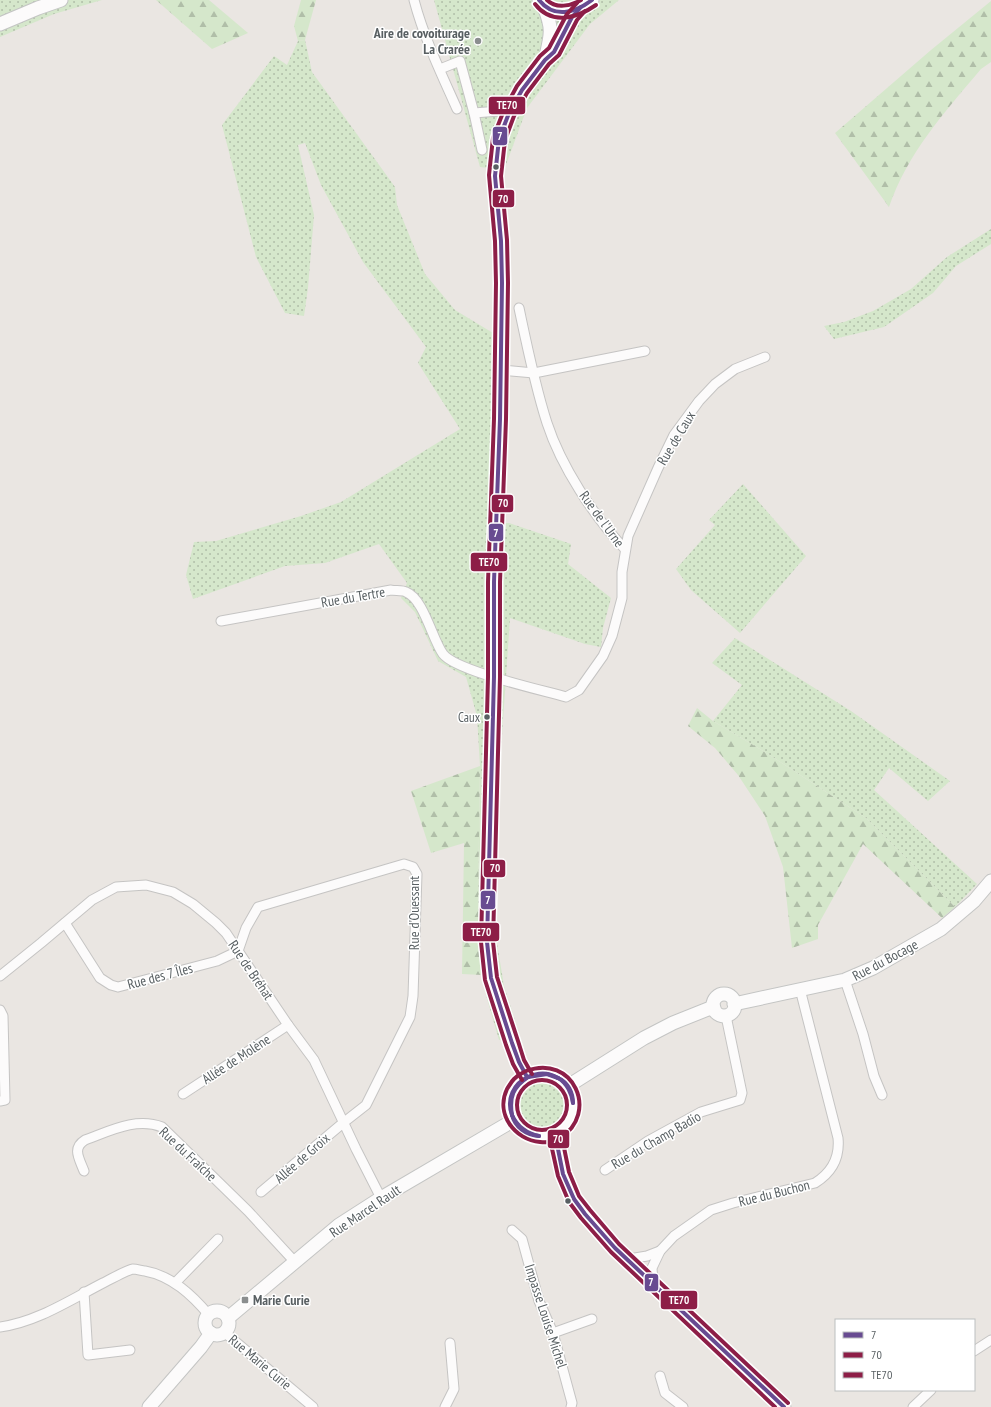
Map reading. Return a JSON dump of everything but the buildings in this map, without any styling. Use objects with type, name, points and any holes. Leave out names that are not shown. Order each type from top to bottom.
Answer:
[{"type":"street","points":[[0,24],[61,0]]},
{"type":"street","points":[[414,0],[420,24],[432,55],[440,69],[457,109]]},
{"type":"street","points":[[540,2],[552,10],[562,12],[573,11],[586,4]]},
{"type":"street","points":[[540,2],[549,20],[551,36],[545,60]]},
{"type":"street","points":[[527,1077],[514,1049],[491,978],[487,942],[494,677],[494,582],[501,370],[501,241],[496,176],[500,139],[509,113],[522,90],[545,60],[554,52],[572,17],[586,4]]},
{"type":"street","points":[[440,69],[460,61],[482,150]]},
{"type":"street","points":[[474,113],[499,111],[509,113]]},
{"type":"street","name":"Rue de l'Urne","points":[[494,677],[566,697],[579,690],[603,656],[612,636],[622,598],[622,572],[625,549],[608,532],[568,471],[547,423],[518,308]]},
{"type":"street","points":[[501,370],[534,373],[645,351]]},
{"type":"street","name":"Rue de Caux","points":[[625,549],[628,536],[674,435],[715,384],[735,369],[765,357]]},
{"type":"street","name":"Rue du Tertre","points":[[221,621],[391,590],[406,592],[418,603],[443,654],[456,664],[494,677]]},
{"type":"street","name":"Rue d'Ouessant","points":[[238,952],[246,928],[258,907],[404,864],[413,867],[417,874],[410,1017],[366,1105],[343,1123]]},
{"type":"street","name":"Rue du Bocage","points":[[734,1004],[845,980],[879,965],[941,929],[974,901],[991,881]]},
{"type":"street","name":"Rue de Bréhat","points":[[0,976],[41,944],[92,900],[116,887],[146,885],[173,892],[193,904],[226,933],[288,1025],[314,1060],[343,1123],[381,1198]]},
{"type":"street","name":"Rue des 7 Îles","points":[[65,923],[100,978],[111,986],[118,987],[217,961],[238,952]]},
{"type":"street","points":[[845,980],[863,1034],[874,1076],[882,1095]]},
{"type":"street","name":"Rue du Buchon","points":[[653,1283],[652,1268],[660,1251],[674,1236],[711,1210],[733,1203],[815,1183],[823,1178],[836,1161],[839,1146],[838,1138],[800,990]]},
{"type":"street","points":[[722,995],[728,996],[734,1004],[733,1010],[726,1016],[719,1015],[714,1008],[714,1001],[722,995]]},
{"type":"street","points":[[568,1086],[644,1038],[673,1023],[714,1008]]},
{"type":"street","points":[[0,1010],[3,1016],[4,1100],[0,1101]]},
{"type":"street","name":"Rue du Champ Badio","points":[[605,1170],[648,1141],[701,1112],[740,1100],[742,1093],[726,1016]]},
{"type":"street","name":"Allée de Molène","points":[[183,1094],[288,1025]]},
{"type":"street","points":[[538,1073],[549,1074],[560,1078],[568,1086],[573,1097],[574,1108],[571,1119],[564,1128],[555,1134],[543,1137],[531,1135],[521,1129],[514,1120],[510,1108],[511,1096],[517,1085],[527,1077],[538,1073]]},
{"type":"street","name":"Rue Marcel Rault","points":[[228,1318],[339,1225],[381,1198],[514,1120]]},
{"type":"street","name":"Rue du Fraîche","points":[[84,1170],[78,1155],[77,1148],[80,1143],[126,1125],[153,1123],[162,1127],[248,1211],[295,1262]]},
{"type":"street","name":"Allée de Groix","points":[[262,1192],[343,1123]]},
{"type":"street","points":[[555,1134],[563,1174],[574,1199],[600,1233],[784,1407]]},
{"type":"street","name":"Impasse Louise Michel","points":[[512,1230],[522,1240],[539,1301],[553,1333],[572,1403],[571,1407]]},
{"type":"street","points":[[175,1283],[218,1239]]},
{"type":"street","name":"Rue du Buchon","points":[[628,1259],[646,1256],[660,1251]]},
{"type":"street","points":[[0,1327],[16,1325],[40,1316],[84,1292],[133,1269],[155,1273],[175,1283],[209,1315]]},
{"type":"street","points":[[84,1292],[88,1355],[130,1350]]},
{"type":"street","points":[[214,1312],[222,1312],[228,1318],[228,1326],[224,1332],[218,1335],[211,1333],[206,1327],[209,1315],[214,1312]]},
{"type":"street","points":[[553,1333],[592,1319]]},
{"type":"street","name":"Rue Marie Curie","points":[[224,1332],[313,1407]]},
{"type":"street","points":[[149,1407],[211,1333]]},
{"type":"street","points":[[975,1350],[991,1340]]},
{"type":"street","points":[[445,1407],[454,1390],[450,1343]]},
{"type":"street","points":[[660,1376],[665,1393],[683,1407]]},
{"type":"street","points":[[913,1407],[930,1391]]},
{"type":"green space","points":[[0,0],[102,0],[54,14],[0,37]]},
{"type":"green space","points":[[156,0],[209,0],[248,33],[212,49]]},
{"type":"green space","points":[[301,0],[316,0],[305,40],[298,41],[294,26]]},
{"type":"green space","points":[[434,0],[619,0],[590,24],[527,108],[504,170],[480,167]]},
{"type":"green space","points":[[991,1],[991,62],[981,69],[928,134],[906,168],[889,207],[835,133],[931,50]]},
{"type":"green space","points":[[305,40],[312,72],[395,187],[397,205],[425,274],[455,310],[493,333],[489,524],[509,523],[571,544],[568,564],[611,598],[603,628],[601,647],[585,644],[510,618],[500,765],[496,937],[504,986],[520,1036],[499,1040],[484,988],[482,975],[478,906],[480,766],[477,716],[466,677],[438,661],[415,612],[401,598],[407,583],[379,544],[325,563],[285,566],[193,599],[186,575],[194,542],[216,541],[301,516],[341,502],[460,429],[418,363],[426,347],[363,262],[321,185],[305,143],[298,145],[314,215],[308,288],[304,316],[285,313],[256,257],[222,125],[274,56],[287,65],[298,41]]},
{"type":"green space","points":[[991,229],[991,244],[956,266],[933,293],[884,327],[834,339],[824,326],[844,322],[873,311],[911,289],[947,257]]},
{"type":"green space","points":[[743,484],[806,556],[740,633],[691,590],[676,569],[715,525],[709,520]]},
{"type":"green space","points":[[735,638],[851,711],[950,781],[928,801],[889,768],[874,790],[977,884],[955,907],[866,818],[768,754],[713,721],[742,685],[712,663]]},
{"type":"green space","points":[[697,708],[713,721],[768,754],[866,818],[955,907],[942,918],[863,844],[818,925],[818,939],[792,948],[783,867],[765,816],[738,775],[715,748],[688,726]]},
{"type":"green space","points":[[480,766],[478,906],[482,975],[462,974],[464,843],[431,853],[411,791]]},
{"type":"green space","points":[[537,1081],[547,1081],[559,1088],[566,1100],[566,1110],[559,1122],[547,1129],[537,1129],[529,1125],[522,1118],[518,1110],[518,1100],[522,1092],[529,1085]]},
{"type":"transit line","name":"7","points":[[539,0],[551,10],[558,12],[572,11],[592,0]]},
{"type":"transit line","name":"TE70","points":[[547,0],[559,6],[573,4],[581,0]]},
{"type":"transit line","name":"TE70","points":[[522,1080],[513,1064],[485,980],[481,942],[496,283],[495,241],[489,175],[493,138],[504,110],[517,86],[540,56],[549,48],[567,14],[577,3]]},
{"type":"transit line","name":"70","points":[[535,4],[541,11],[548,15],[564,18],[580,14],[596,5]]},
{"type":"transit line","name":"7","points":[[527,1077],[519,1062],[512,1043],[491,978],[487,942],[502,283],[501,241],[495,176],[499,139],[509,113],[522,90],[545,60],[554,52],[572,17],[581,7]]},
{"type":"transit line","name":"70","points":[[532,1074],[524,1060],[497,977],[493,942],[508,283],[507,240],[501,176],[505,140],[514,116],[527,93],[549,64],[559,55],[577,20],[585,11]]},
{"type":"transit line","name":"70","points":[[524,1072],[514,1079],[507,1089],[504,1098],[504,1108],[510,1124],[515,1131],[531,1140],[545,1142],[560,1138],[572,1127],[578,1114],[579,1101],[576,1088],[568,1078],[557,1070],[543,1068],[526,1071]]},
{"type":"transit line","name":"7","points":[[528,1077],[543,1073],[558,1078]]},
{"type":"transit line","name":"7","points":[[528,1077],[547,1074],[558,1078]]},
{"type":"transit line","name":"7","points":[[512,1115],[510,1109],[512,1092],[519,1083],[528,1077]]},
{"type":"transit line","name":"7","points":[[512,1115],[511,1103],[513,1093],[528,1077]]},
{"type":"transit line","name":"7","points":[[558,1078],[565,1082],[569,1088],[573,1103]]},
{"type":"transit line","name":"7","points":[[558,1078],[568,1089],[572,1096],[573,1103]]},
{"type":"transit line","name":"TE70","points":[[537,1080],[547,1080],[560,1087],[567,1100],[567,1105],[567,1110],[560,1123],[547,1130],[537,1130],[528,1126],[521,1119],[517,1110],[517,1100],[521,1091],[528,1084],[537,1080]]},
{"type":"transit line","name":"7","points":[[512,1115],[523,1129],[539,1136]]},
{"type":"transit line","name":"7","points":[[512,1115],[518,1127],[530,1134],[539,1136]]},
{"type":"transit line","name":"TE70","points":[[561,1133],[569,1172],[579,1196],[590,1210],[619,1244],[788,1403]]},
{"type":"transit line","name":"7","points":[[555,1134],[563,1174],[574,1199],[585,1214],[615,1248],[784,1407]]},
{"type":"transit line","name":"70","points":[[549,1135],[558,1176],[569,1202],[581,1218],[611,1252],[775,1407]]},
{"type":"place","name":"Aire de covoiturage La Crarée","points":[[478,41]]},
{"type":"place","name":"Caux","points":[[487,717]]},
{"type":"place","name":"Marie Curie","points":[[245,1300]]}]
